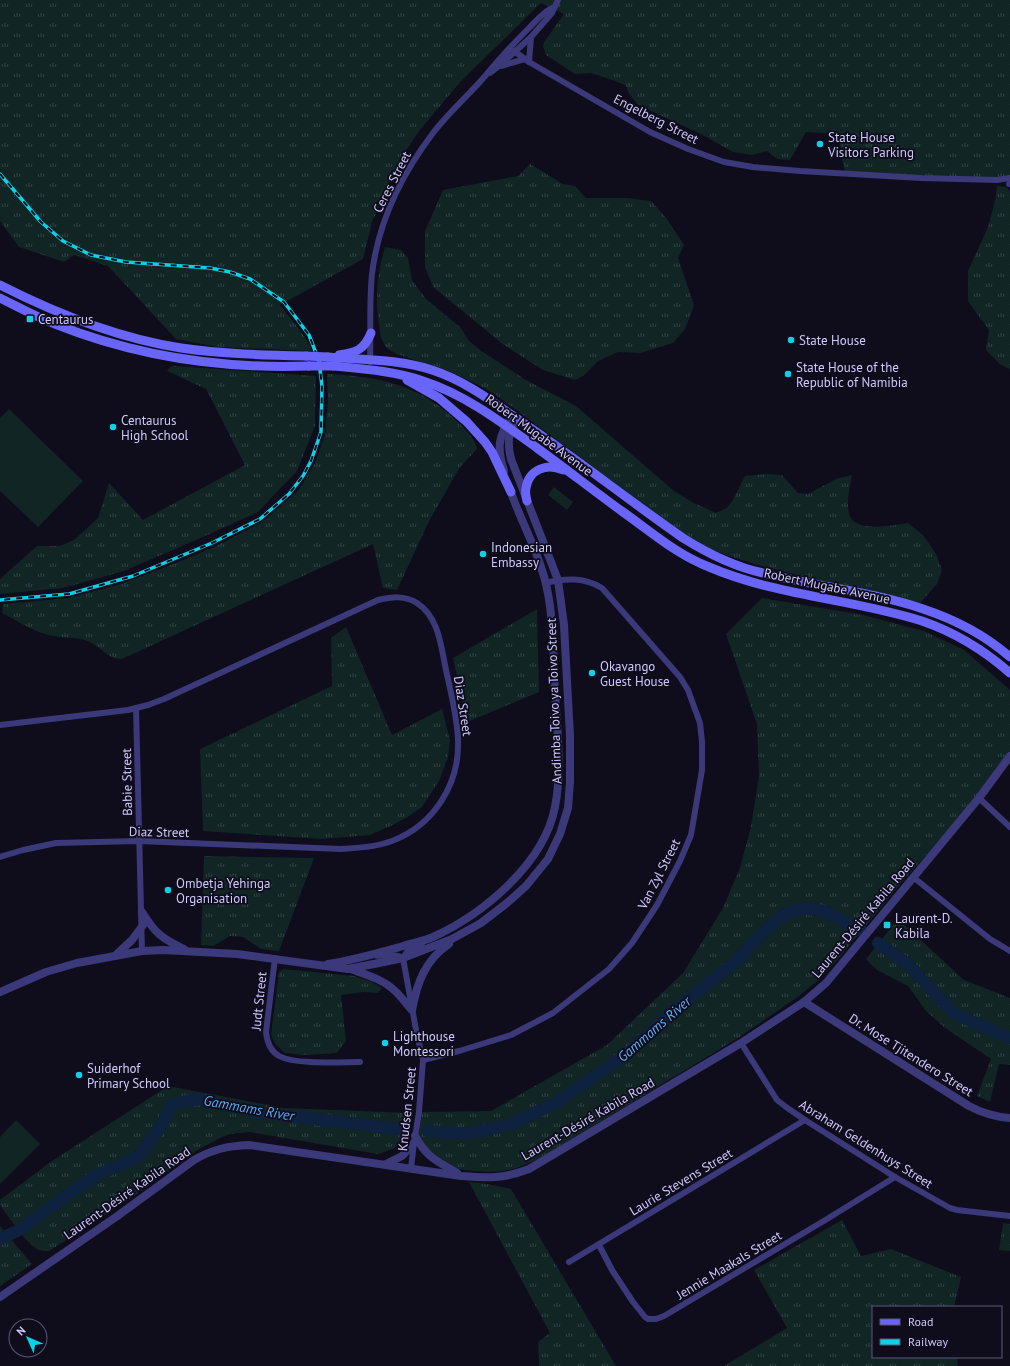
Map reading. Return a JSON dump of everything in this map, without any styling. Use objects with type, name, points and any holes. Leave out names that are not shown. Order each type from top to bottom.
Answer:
[{"type":"main road","name":"Robert Mugabe Avenue","points":[[0,285],[65,316],[110,332],[140,340],[182,348],[234,353],[329,357],[397,362],[415,365],[443,374],[470,386],[550,441],[683,538],[706,552],[763,573],[902,602],[929,611],[966,627],[986,639],[1009,656]]},
{"type":"main road","name":"Robert Mugabe Avenue","points":[[0,298],[55,325],[100,340],[134,349],[193,361],[277,367],[333,366],[396,374],[421,380],[450,391],[479,407],[508,426],[568,472],[678,551],[706,566],[755,584],[854,604],[924,622],[974,646],[1010,673]]},
{"type":"main road","points":[[329,357],[359,350],[366,344],[371,333]]},
{"type":"main road","points":[[396,374],[439,398],[467,422],[492,452],[511,492]]},
{"type":"main road","points":[[527,501],[526,489],[529,478],[534,472],[549,466],[557,467],[568,472]]},
{"type":"main road","points":[[974,646],[1010,681]]},
{"type":"street","name":"Ceres Street","points":[[370,370],[371,290],[374,263],[386,216],[392,202],[424,146],[450,112],[512,50],[531,37],[552,13],[558,0]]},
{"type":"street","name":"Ceres Street","points":[[485,76],[499,66],[545,12],[554,6]]},
{"type":"street","points":[[499,66],[527,61],[531,37]]},
{"type":"street","name":"Engelberg Street","points":[[512,50],[527,61],[650,132],[688,149],[724,162],[753,167],[800,171],[921,178],[998,180],[1010,182]]},
{"type":"street","name":"Andimba Toivo ya Toivo Street","points":[[403,958],[408,950],[425,942],[486,904],[520,873],[537,851],[548,831],[555,808],[559,780],[557,718],[551,622],[546,583],[540,563],[511,492],[502,464],[500,449],[500,438],[514,416]]},
{"type":"street","name":"Andimba Toivo ya Toivo Street","points":[[0,992],[46,972],[77,963],[142,951],[186,950],[237,954],[348,968],[403,958],[445,942],[481,923],[526,886],[548,859],[560,834],[568,808],[570,782],[570,736],[564,625],[558,580],[513,466],[508,442],[508,426]]},
{"type":"street","name":"Van Zyl Street","points":[[424,1060],[459,1052],[511,1035],[553,1013],[609,969],[632,943],[657,905],[680,861],[691,835],[702,770],[702,742],[700,723],[688,690],[680,677],[602,588],[589,581],[577,579],[558,580],[546,583]]},
{"type":"street","name":"Diaz Street","points":[[0,857],[23,850],[56,843],[139,841],[341,849],[369,847],[392,841],[413,830],[428,819],[439,805],[450,785],[456,766],[458,740],[454,709],[438,634],[432,619],[416,602],[394,597],[372,603],[164,699],[136,708],[1,726]]},
{"type":"street","name":"Babie Street","points":[[136,708],[139,841],[143,925],[142,951]]},
{"type":"street","name":"Laurent-Désiré Kabila Road","points":[[0,1297],[194,1160],[228,1146],[249,1145],[461,1176],[484,1178],[507,1176],[529,1169],[741,1043],[804,1002],[826,983],[992,782],[1010,756]]},
{"type":"street","name":"Laurent-Désiré Kabila Road","points":[[992,782],[1010,764]]},
{"type":"street","points":[[979,798],[1010,827]]},
{"type":"street","points":[[913,877],[990,939],[1010,951]]},
{"type":"street","points":[[142,912],[152,927],[162,938],[186,950]]},
{"type":"street","points":[[412,1010],[416,990],[423,972],[431,960],[440,950],[481,923]]},
{"type":"street","points":[[114,956],[128,945],[143,925]]},
{"type":"street","name":"Andimba Toivo ya Toivo Street","points":[[319,965],[373,955],[432,937]]},
{"type":"street","name":"Andimba Toivo ya Toivo Street","points":[[373,955],[381,956],[393,954],[403,958]]},
{"type":"street","name":"Judt Street","points":[[275,958],[266,1032],[268,1044],[271,1048],[277,1055],[292,1060],[310,1062],[360,1062]]},
{"type":"street","name":"Knudsen Street","points":[[403,958],[412,1010],[424,1060],[419,1112],[411,1168]]},
{"type":"street","points":[[348,968],[385,983],[395,991],[412,1010]]},
{"type":"street","name":"Dr. Mose Tjitendero Street","points":[[804,1002],[969,1106],[982,1113],[1010,1118]]},
{"type":"street","name":"Abraham Geldenhuys Street","points":[[741,1043],[777,1100],[805,1120],[894,1177],[950,1208],[969,1212],[1010,1216]]},
{"type":"street","name":"Laurie Stevens Street","points":[[569,1262],[805,1120]]},
{"type":"street","points":[[386,1164],[402,1156],[415,1140],[429,1156],[461,1176]]},
{"type":"street","name":"Jennie Maakals Street","points":[[599,1245],[612,1270],[637,1307],[648,1319],[656,1319],[664,1316],[827,1219],[894,1177]]},
{"type":"green space","points":[[0,0],[1010,0],[1010,178],[997,180],[845,171],[841,155],[839,134],[806,132],[790,160],[777,159],[767,151],[752,155],[733,152],[699,133],[638,105],[628,92],[626,85],[592,73],[575,74],[546,55],[543,46],[544,42],[564,14],[541,3],[461,81],[419,131],[398,163],[372,222],[363,259],[280,305],[302,332],[312,351],[217,347],[176,339],[108,266],[74,255],[64,262],[19,247],[0,221]]},
{"type":"green space","points":[[530,164],[563,184],[575,186],[586,198],[627,198],[651,201],[667,219],[684,245],[678,258],[694,305],[685,329],[673,343],[640,353],[618,352],[598,361],[583,376],[575,380],[543,370],[504,345],[433,287],[425,267],[425,231],[443,190],[518,176]]},
{"type":"green space","points":[[997,186],[1006,187],[1010,191],[1010,369],[1001,365],[986,350],[989,330],[968,301],[968,271],[988,227],[995,201]]},
{"type":"green space","points":[[385,247],[401,250],[408,258],[412,280],[426,299],[461,328],[469,341],[480,350],[526,380],[576,406],[674,491],[694,503],[716,513],[727,508],[745,476],[767,474],[782,475],[798,493],[808,494],[836,479],[852,475],[848,504],[849,513],[852,520],[858,524],[875,527],[908,523],[923,535],[936,554],[942,570],[937,584],[920,603],[750,563],[720,553],[694,539],[676,528],[493,393],[452,373],[433,365],[397,354],[387,348],[383,343],[380,334],[377,305],[380,267]]},
{"type":"green space","points":[[175,366],[316,376],[315,426],[297,471],[258,512],[124,571],[63,588],[0,594],[0,579],[37,546],[60,546],[74,540],[98,518],[109,483],[143,520],[245,465],[206,389],[167,371],[170,367]]},
{"type":"green space","points":[[327,374],[365,377],[399,385],[415,391],[445,410],[468,432],[476,445],[477,449],[460,467],[429,521],[397,590],[383,588],[373,544],[122,659],[117,659],[109,655],[94,644],[85,640],[58,637],[33,630],[2,613],[3,604],[67,598],[118,585],[214,547],[262,522],[298,491],[315,463],[325,435],[328,400]]},
{"type":"green space","points":[[9,409],[83,481],[38,527],[0,491],[0,418]]},
{"type":"green space","points":[[554,487],[573,502],[567,510],[548,495]]},
{"type":"green space","points":[[762,598],[863,615],[924,631],[964,650],[1010,690],[1010,751],[995,769],[992,781],[979,798],[908,875],[820,979],[799,996],[738,1038],[540,1158],[512,1169],[496,1172],[460,1169],[439,1164],[415,1136],[419,1112],[491,1111],[607,1045],[683,973],[723,908],[740,868],[751,826],[759,776],[757,724],[726,634]]},
{"type":"green space","points":[[537,609],[539,692],[467,722],[453,658]]},
{"type":"green space","points":[[346,627],[392,735],[442,709],[450,740],[448,757],[439,781],[422,807],[395,824],[370,835],[322,839],[203,831],[200,749],[332,686],[331,638]]},
{"type":"green space","points":[[204,856],[314,858],[279,951],[261,949],[243,937],[230,936],[213,946],[201,945]]},
{"type":"green space","points":[[898,919],[964,980],[1010,998],[1010,1065],[999,1064],[990,1102],[977,1096],[991,1059],[944,1027],[926,1011],[908,986],[877,970],[866,959]]},
{"type":"green space","points":[[283,969],[354,976],[372,982],[382,988],[378,993],[363,992],[341,995],[346,1041],[337,1053],[305,1055],[285,1053],[276,1045],[271,1035],[279,972]]},
{"type":"green space","points":[[168,1086],[284,1108],[411,1113],[405,1139],[393,1149],[378,1154],[250,1132],[230,1134],[196,1151],[128,1200],[49,1251],[40,1250],[29,1243],[0,1205],[0,1200],[49,1163]]},
{"type":"green space","points":[[16,1120],[40,1144],[0,1184],[0,1137]]},
{"type":"green space","points":[[469,1182],[511,1189],[616,1366],[539,1366],[538,1342],[550,1333]]},
{"type":"green space","points":[[842,1220],[861,1256],[891,1249],[961,1277],[954,1306],[872,1306],[872,1358],[957,1358],[958,1366],[724,1366],[787,1328],[754,1270]]},
{"type":"green space","points":[[1003,1223],[1010,1224],[1010,1251],[999,1250]]},
{"type":"green space","points":[[0,1226],[32,1264],[0,1286]]},
{"type":"waterway","name":"Gammams River","points":[[428,1131],[464,1134],[509,1125],[558,1102],[628,1053],[669,1014],[734,963],[769,927],[785,914],[802,908],[824,911],[862,931]]},
{"type":"waterway","name":"Gammams River","points":[[878,943],[909,965],[953,1013],[1010,1038]]},
{"type":"waterway","name":"Gammams River","points":[[0,1239],[19,1230],[97,1175],[138,1157],[157,1132],[173,1104],[198,1099],[255,1112],[405,1130]]},
{"type":"railway","points":[[0,174],[41,222],[63,241],[91,255],[126,262],[210,268],[230,272],[250,279],[284,302],[309,335],[319,361],[322,386],[321,432],[311,461],[303,476],[289,494],[260,519],[212,543],[133,576],[69,594],[0,600]]},
{"type":"place","name":"State House Visitors Parking","points":[[820,144]]},
{"type":"place","name":"Centaurus","points":[[30,319]]},
{"type":"place","name":"State House","points":[[791,340]]},
{"type":"place","name":"State House of the Republic of Namibia","points":[[788,374]]},
{"type":"place","name":"Centaurus High School","points":[[113,427]]},
{"type":"place","name":"Indonesian Embassy","points":[[483,554]]},
{"type":"place","name":"Okavango Guest House","points":[[592,673]]},
{"type":"place","name":"Ombetja Yehinga Organisation","points":[[168,890]]},
{"type":"place","name":"Laurent-D. Kabila","points":[[887,925]]},
{"type":"place","name":"Lighthouse Montessori","points":[[385,1043]]},
{"type":"place","name":"Suiderhof Primary School","points":[[79,1075]]}]
